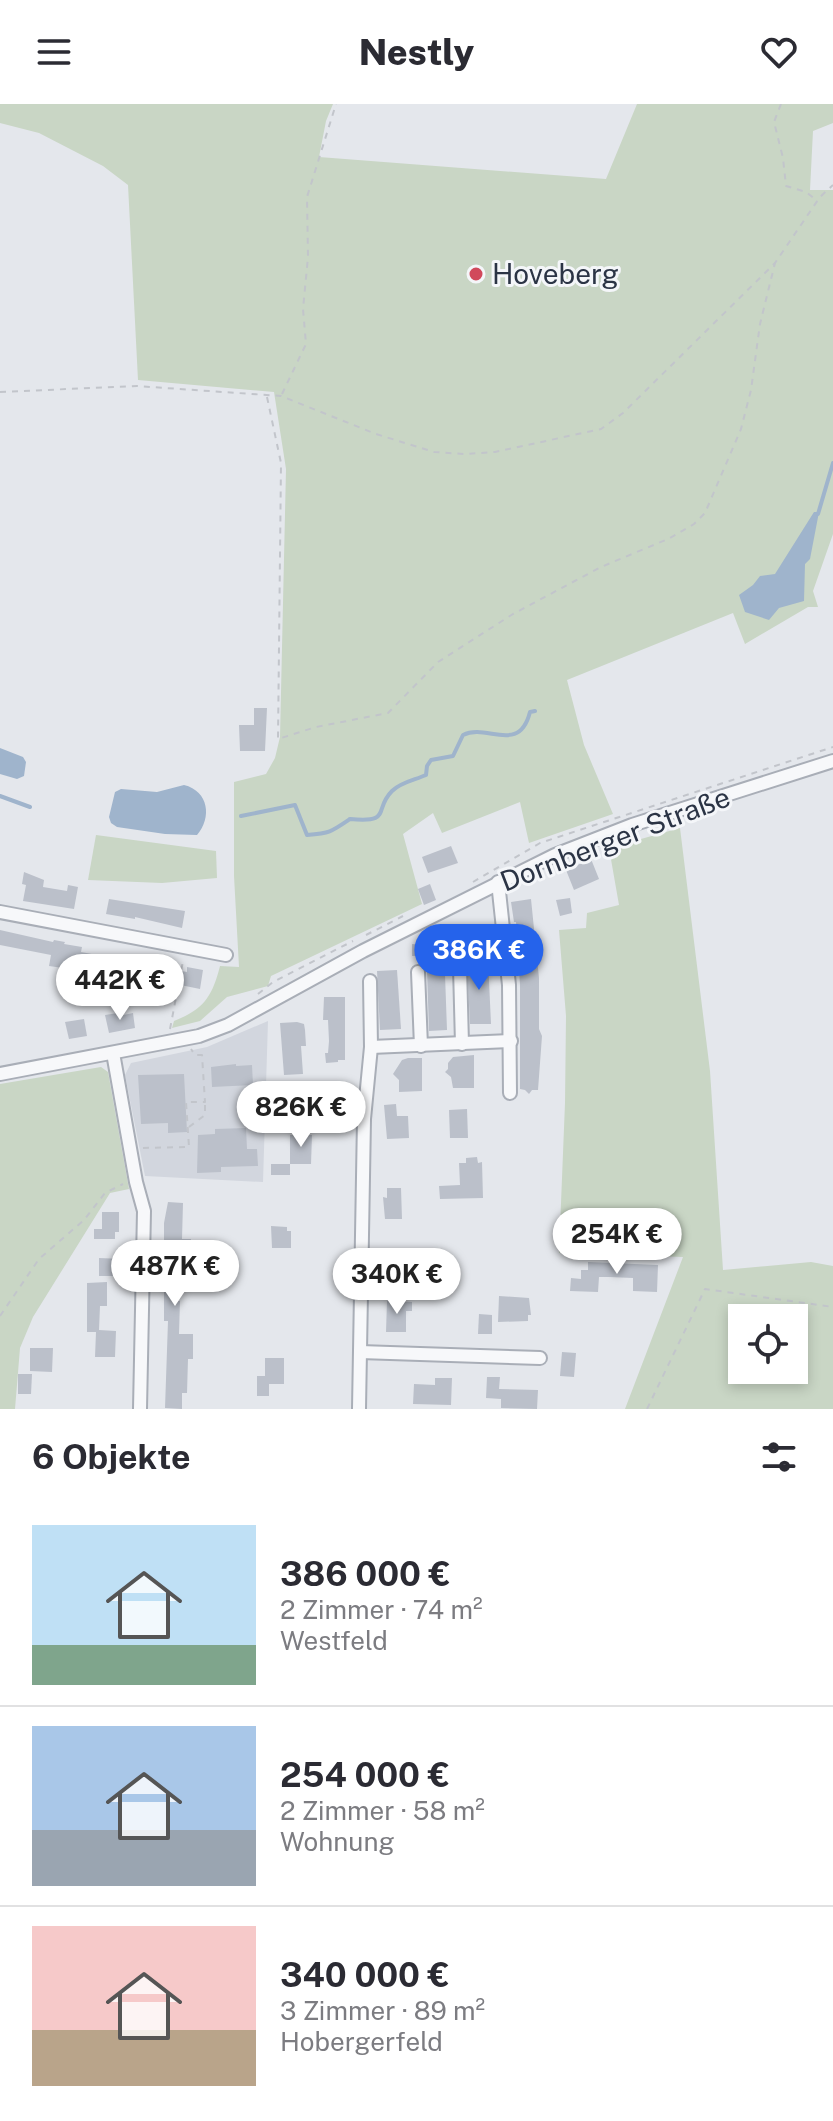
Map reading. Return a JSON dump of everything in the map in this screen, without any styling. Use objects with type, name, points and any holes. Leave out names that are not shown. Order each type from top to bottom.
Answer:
[{"type":"street","name":"Dornberger Straße","points":[[0,1074],[192,1038],[228,1025],[363,951],[555,855],[632,825],[833,761]]},
{"type":"street","points":[[498,882],[505,930],[511,1041],[510,1093]]},
{"type":"street","points":[[0,912],[226,955]]},
{"type":"street","points":[[460,967],[462,1044]]},
{"type":"street","points":[[418,972],[421,1046]]},
{"type":"street","points":[[359,1409],[364,1119],[371,1047],[370,981]]},
{"type":"street","points":[[371,1047],[511,1041]]},
{"type":"street","points":[[113,1053],[144,1211],[140,1409]]},
{"type":"street","points":[[360,1352],[540,1358]]},
{"type":"path","points":[[281,396],[306,344],[303,309],[308,257],[307,197],[336,104]]},
{"type":"path","points":[[781,104],[774,122],[786,186],[806,192],[817,201]]},
{"type":"path","points":[[0,392],[137,386],[281,396],[376,434],[434,452],[464,454],[495,452],[601,429],[623,413],[775,263],[817,201],[833,185]]},
{"type":"path","points":[[267,397],[281,463],[278,739],[316,727],[388,713],[438,662],[513,614],[601,567],[668,539],[694,524],[705,513],[741,429],[751,390],[760,324],[775,263]]},
{"type":"path","points":[[250,1001],[273,982],[414,912]]},
{"type":"path","points":[[170,1031],[185,947]]},
{"type":"path","points":[[188,1127],[205,1115],[202,1055],[195,1055],[190,1047]]},
{"type":"path","points":[[138,1149],[189,1147],[186,1102],[205,1102]]},
{"type":"path","points":[[0,1316],[39,1259],[84,1220],[105,1193],[120,1184],[136,1182]]},
{"type":"path","points":[[647,1409],[705,1289],[833,1307]]},
{"type":"shaded area","points":[[268,1021],[263,1182],[145,1176],[125,1075],[131,1063],[207,1047]]},
{"type":"green space","points":[[0,104],[333,104],[326,121],[319,157],[606,179],[637,104],[833,104],[833,123],[813,131],[810,190],[833,190],[833,534],[813,591],[818,607],[808,607],[745,644],[733,613],[567,680],[584,745],[613,814],[529,843],[520,802],[442,833],[433,813],[403,834],[422,904],[271,976],[268,986],[227,997],[200,1021],[172,1028],[174,1021],[193,1012],[205,1001],[220,966],[239,967],[234,876],[234,782],[266,774],[275,758],[280,737],[286,469],[274,392],[138,380],[128,185],[103,166],[39,133],[0,123]]},
{"type":"green space","points":[[680,828],[710,1071],[723,1270],[811,1262],[833,1266],[833,1409],[625,1409],[683,1257],[559,1253],[566,1016],[559,930],[586,928],[587,913],[619,905],[609,848]]},
{"type":"green space","points":[[96,835],[216,851],[217,878],[162,883],[88,880]]},
{"type":"green space","points":[[101,1067],[108,1072],[129,1189],[110,1193],[33,1317],[20,1348],[15,1409],[0,1409],[0,1084]]},
{"type":"water","points":[[814,512],[819,512],[810,559],[805,564],[804,601],[779,608],[769,620],[745,612],[739,595],[760,576],[775,574]]},
{"type":"water","points":[[0,748],[23,757],[26,762],[24,776],[17,779],[0,774]]},
{"type":"water","points":[[184,785],[199,793],[206,806],[205,821],[197,835],[165,834],[117,827],[111,823],[109,817],[115,792],[121,789],[157,792]]},
{"type":"building","points":[[254,708],[267,708],[265,751],[240,751],[239,725],[254,725]]},
{"type":"building","points":[[451,846],[458,863],[428,873],[422,857]]},
{"type":"building","points":[[591,859],[599,879],[574,890],[566,870]]},
{"type":"building","points":[[24,872],[44,880],[43,887],[67,891],[68,885],[78,887],[74,909],[23,901],[26,885],[22,884]]},
{"type":"building","points":[[430,884],[436,900],[424,905],[418,889]]},
{"type":"building","points":[[570,898],[572,913],[560,916],[556,900]]},
{"type":"building","points":[[109,899],[185,911],[182,928],[106,914]]},
{"type":"building","points":[[531,899],[539,978],[539,1029],[542,1036],[538,1090],[532,1090],[529,1094],[520,1089],[520,985],[516,922],[511,902]]},
{"type":"building","points":[[467,927],[488,927],[489,941],[468,942]]},
{"type":"building","points":[[0,930],[65,942],[82,947],[81,952],[129,961],[135,964],[133,978],[49,966],[51,955],[0,945]]},
{"type":"building","points":[[412,944],[444,946],[447,1030],[429,1031],[427,971],[422,956],[412,956]]},
{"type":"building","points":[[488,960],[491,1024],[470,1024],[467,961]]},
{"type":"building","points":[[154,966],[187,972],[187,967],[203,970],[200,989],[151,979]]},
{"type":"building","points":[[397,970],[401,1029],[380,1030],[377,971]]},
{"type":"building","points":[[324,997],[345,997],[345,1060],[338,1062],[326,1063],[329,1041],[328,1020],[323,1020]]},
{"type":"building","points":[[118,1013],[119,1016],[133,1013],[135,1028],[109,1033],[105,1015]]},
{"type":"building","points":[[84,1019],[87,1036],[69,1039],[65,1022]]},
{"type":"building","points":[[280,1023],[304,1024],[305,1030],[306,1046],[301,1046],[303,1074],[284,1075]]},
{"type":"building","points":[[474,1055],[474,1088],[453,1088],[451,1077],[445,1072],[448,1063],[453,1057]]},
{"type":"building","points":[[422,1058],[422,1091],[399,1092],[399,1080],[393,1074],[402,1060]]},
{"type":"building","points":[[252,1065],[253,1085],[212,1087],[211,1067]]},
{"type":"building","points":[[184,1074],[187,1132],[168,1133],[168,1123],[141,1124],[138,1075]]},
{"type":"building","points":[[396,1104],[397,1116],[408,1116],[409,1138],[387,1139],[384,1105]]},
{"type":"building","points":[[467,1109],[468,1138],[450,1138],[449,1110]]},
{"type":"building","points":[[246,1128],[247,1149],[257,1149],[258,1166],[221,1167],[221,1172],[197,1173],[198,1135],[215,1134],[215,1129]]},
{"type":"building","points":[[290,1135],[312,1135],[311,1164],[290,1164]]},
{"type":"building","points":[[477,1157],[478,1163],[482,1162],[483,1198],[440,1199],[439,1186],[460,1185],[459,1163],[466,1163],[466,1158]]},
{"type":"building","points":[[271,1164],[290,1164],[290,1175],[271,1175]]},
{"type":"building","points":[[387,1188],[401,1188],[402,1219],[385,1219],[383,1197],[387,1198]]},
{"type":"building","points":[[168,1202],[183,1203],[182,1239],[191,1239],[190,1250],[185,1250],[184,1265],[177,1265],[179,1334],[193,1334],[193,1359],[188,1359],[187,1393],[182,1393],[182,1409],[165,1408],[168,1321],[164,1321],[164,1223]]},
{"type":"building","points":[[102,1212],[119,1212],[119,1232],[115,1232],[115,1239],[94,1239],[94,1229],[102,1229]]},
{"type":"building","points":[[271,1226],[287,1227],[287,1231],[291,1231],[291,1248],[272,1248]]},
{"type":"building","points":[[383,1256],[398,1257],[398,1276],[382,1275]]},
{"type":"building","points":[[99,1258],[123,1259],[123,1268],[117,1268],[117,1276],[99,1276]]},
{"type":"building","points":[[588,1262],[658,1265],[657,1292],[633,1291],[633,1278],[609,1277],[599,1277],[598,1292],[570,1291],[571,1278],[581,1279],[581,1270],[588,1270]]},
{"type":"building","points":[[107,1282],[107,1306],[100,1306],[99,1330],[116,1331],[115,1357],[95,1357],[96,1332],[87,1332],[87,1283]]},
{"type":"building","points":[[499,1296],[529,1298],[531,1315],[528,1315],[528,1321],[498,1322]]},
{"type":"building","points":[[387,1301],[412,1302],[412,1311],[406,1311],[406,1332],[386,1332]]},
{"type":"building","points":[[479,1314],[492,1315],[492,1334],[478,1334]]},
{"type":"building","points":[[30,1348],[53,1348],[52,1372],[30,1371]]},
{"type":"building","points":[[562,1352],[576,1353],[574,1377],[560,1376]]},
{"type":"building","points":[[265,1358],[284,1358],[284,1384],[269,1384],[269,1396],[257,1396],[257,1376],[265,1376]]},
{"type":"building","points":[[18,1374],[32,1374],[31,1394],[18,1394]]},
{"type":"building","points":[[487,1377],[500,1377],[499,1389],[538,1390],[537,1409],[501,1408],[501,1399],[486,1398]]},
{"type":"building","points":[[435,1378],[452,1378],[451,1405],[413,1404],[414,1384],[435,1385]]},
{"type":"waterway","points":[[818,514],[833,463]]},
{"type":"waterway","points":[[241,816],[295,805],[307,835],[330,831],[350,819],[372,819],[380,814],[387,798],[396,788],[426,775],[431,760],[453,756],[463,735],[472,732],[510,735],[518,732],[525,725],[530,712],[535,711]]},
{"type":"waterway","points":[[0,796],[30,807]]},
{"type":"place","name":"Hoveberg","points":[[476,274]]}]
